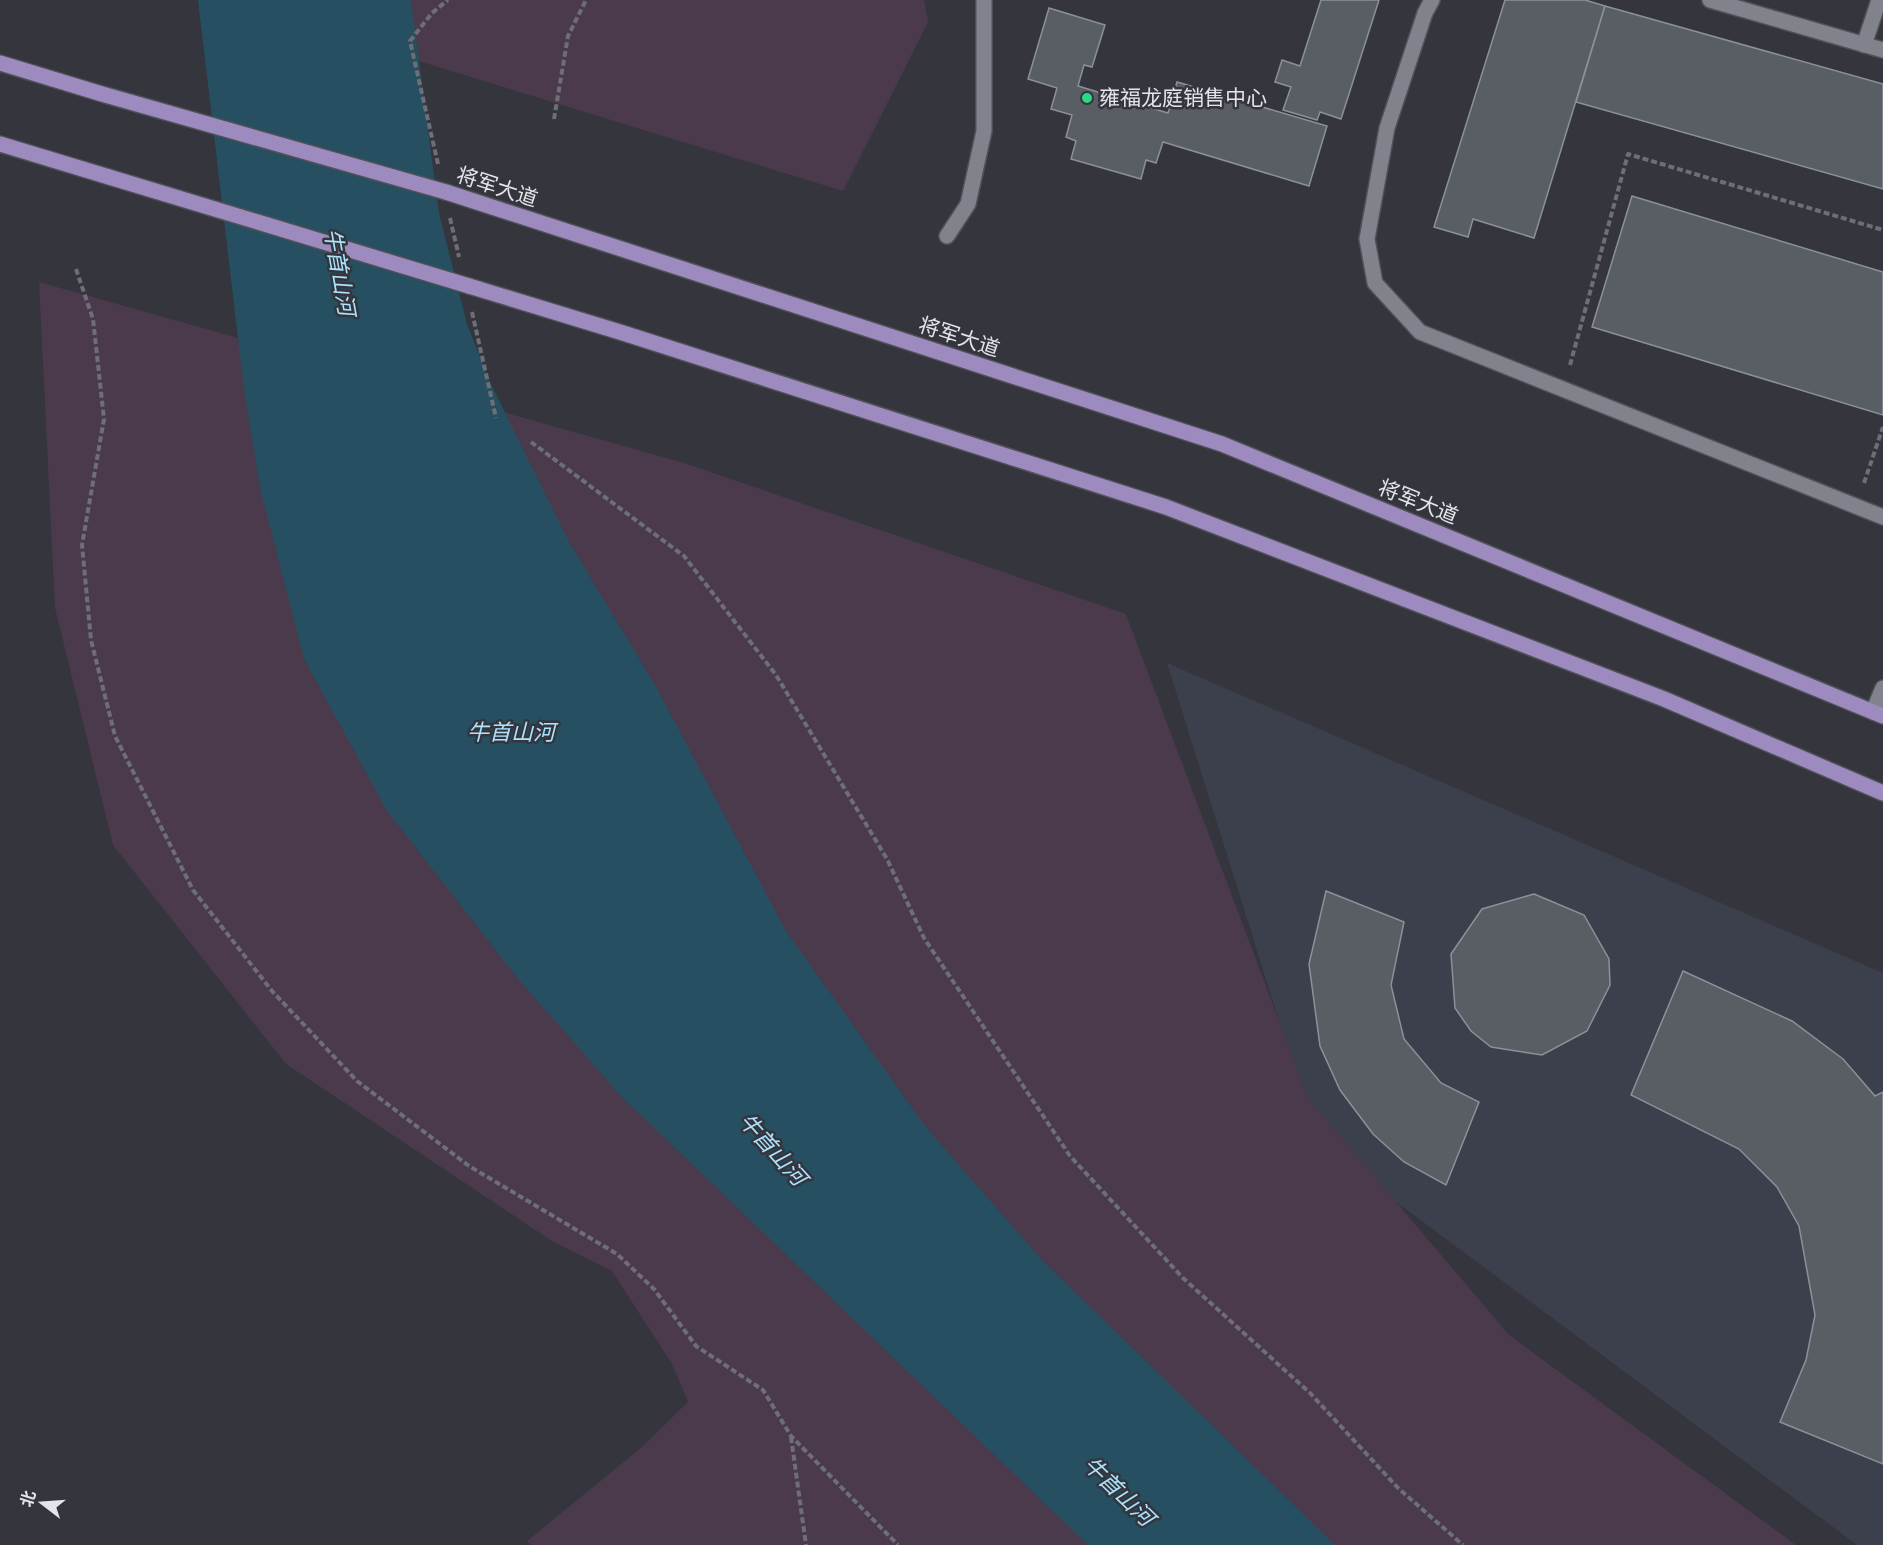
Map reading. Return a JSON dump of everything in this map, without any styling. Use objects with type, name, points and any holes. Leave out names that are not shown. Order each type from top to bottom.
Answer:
[{"type":"main road","name":"将军大道","points":[[0,63],[446,192],[1222,444],[1878,714]]},
{"type":"main road","points":[[0,144],[623,333],[1166,507],[1664,699],[1883,793]]},
{"type":"street","points":[[947,236],[968,204],[984,131],[984,0]]},
{"type":"street","points":[[1432,0],[1425,13],[1387,128],[1367,239],[1375,283],[1420,332],[1883,517]]},
{"type":"street","points":[[1710,0],[1883,50]]},
{"type":"street","points":[[1864,45],[1879,0]]},
{"type":"street","points":[[1878,714],[1883,688]]},
{"type":"path","points":[[438,167],[410,41],[432,13],[448,0]]},
{"type":"path","points":[[554,119],[568,36],[586,0]]},
{"type":"path","points":[[1563,389],[1628,153],[1883,230]]},
{"type":"path","points":[[449,212],[459,258]]},
{"type":"path","points":[[76,269],[93,319],[104,419],[82,545],[91,640],[115,736],[194,890],[272,991],[357,1081],[469,1166],[616,1254],[654,1289],[696,1346],[763,1390],[791,1436],[898,1545]]},
{"type":"path","points":[[470,304],[496,418]]},
{"type":"path","points":[[1857,507],[1883,427]]},
{"type":"path","points":[[531,442],[684,556],[776,675],[887,859],[924,938],[1070,1156],[1183,1278],[1310,1393],[1398,1488],[1463,1545]]},
{"type":"path","points":[[791,1436],[806,1545]]},
{"type":"shaded area","points":[[395,0],[924,0],[928,22],[843,191],[399,55]]},
{"type":"shaded area","points":[[39,282],[684,463],[1126,614],[1308,1098],[1509,1335],[1796,1545],[531,1545],[527,1541],[642,1447],[688,1402],[672,1364],[612,1271],[552,1241],[286,1064],[113,845],[55,608]]},
{"type":"shaded area","points":[[1167,663],[1883,973],[1883,1545],[1857,1545],[1360,1175],[1308,1098],[1283,1034]]},
{"type":"water","name":"牛首山河","points":[[198,0],[411,0],[439,213],[467,324],[490,382],[569,542],[655,685],[786,931],[925,1126],[1041,1259],[1335,1545],[1088,1545],[620,1095],[519,980],[387,811],[304,659],[260,488],[244,389]]},
{"type":"building","points":[[1321,0],[1379,0],[1341,119],[1320,112],[1317,120],[1283,110],[1291,87],[1275,82],[1282,60],[1300,66]]},
{"type":"building","points":[[1505,0],[1585,0],[1605,6],[1534,238],[1473,219],[1468,237],[1434,227]]},
{"type":"building","points":[[1605,6],[1883,84],[1883,189],[1576,102]]},
{"type":"building","name":"雍福龙庭销售中心","points":[[1049,8],[1105,25],[1092,67],[1084,65],[1078,86],[1168,113],[1177,82],[1327,126],[1309,186],[1163,142],[1156,163],[1146,160],[1141,179],[1071,159],[1076,141],[1066,137],[1072,115],[1051,109],[1057,88],[1028,79]]},
{"type":"building","points":[[1632,196],[1883,272],[1883,415],[1592,327]]},
{"type":"building","points":[[1326,891],[1404,922],[1391,985],[1404,1039],[1441,1083],[1479,1102],[1446,1185],[1404,1162],[1373,1134],[1340,1090],[1320,1046],[1309,964]]},
{"type":"building","points":[[1534,894],[1584,915],[1609,959],[1610,985],[1587,1031],[1542,1055],[1491,1047],[1471,1031],[1455,1008],[1451,954],[1482,909]]},
{"type":"building","points":[[1683,971],[1792,1021],[1843,1059],[1875,1096],[1883,1092],[1883,1464],[1780,1422],[1806,1360],[1815,1315],[1799,1226],[1777,1187],[1739,1149],[1631,1095]]},
{"type":"place","name":"雍福龙庭销售中心","points":[[1087,98]]}]
